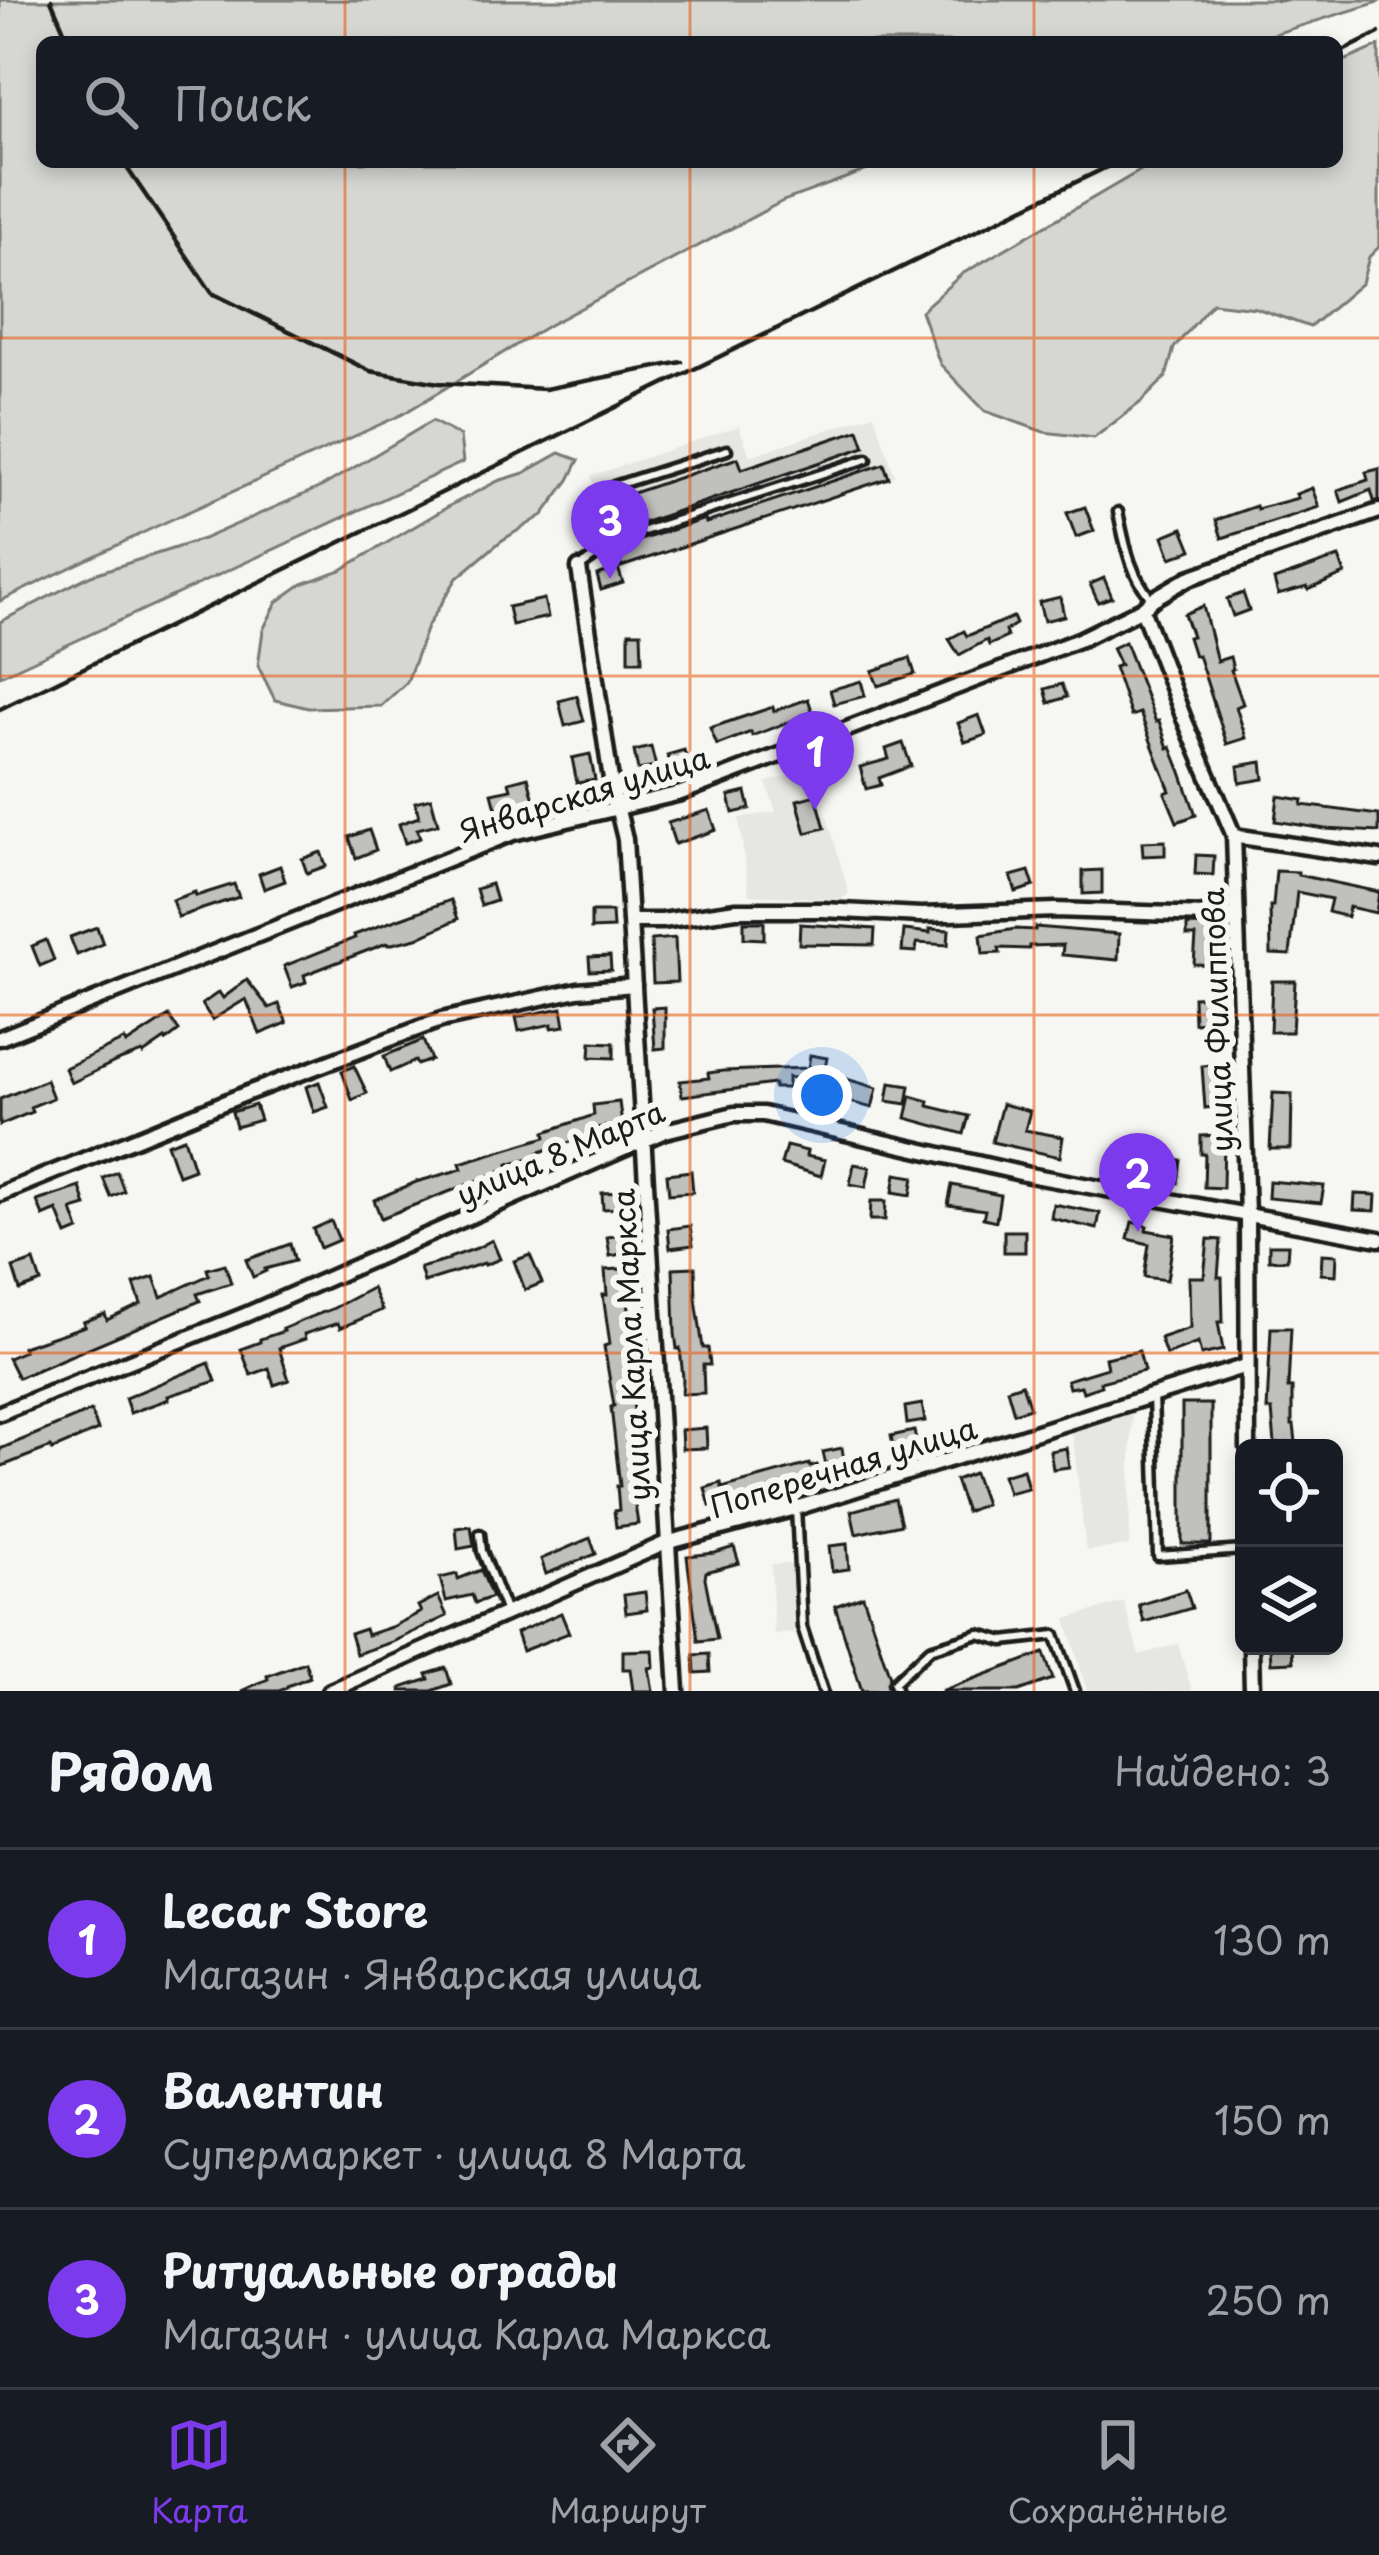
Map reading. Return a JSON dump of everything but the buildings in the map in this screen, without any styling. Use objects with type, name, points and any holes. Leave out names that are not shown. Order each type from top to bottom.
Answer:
[{"type":"street","name":"Январская улица","points":[[0,1038],[513,833],[681,793],[1081,639],[1189,578],[1379,511]]},
{"type":"street","name":"улица Карла Маркса","points":[[579,568],[626,839],[677,1691]]},
{"type":"street","name":"улица Филиппова","points":[[1148,604],[1185,721],[1234,836],[1247,1214],[1248,1439]]},
{"type":"street","points":[[1234,836],[1379,858]]},
{"type":"street","points":[[630,921],[736,910],[922,915],[1055,910],[1236,916]]},
{"type":"street","points":[[0,1194],[441,1020],[578,990],[634,986]]},
{"type":"street","name":"улица 8 Марта","points":[[0,1413],[245,1315],[665,1131],[734,1114],[763,1114],[1029,1175],[1379,1239]]},
{"type":"street","name":"Поперечная улица","points":[[330,1691],[666,1543],[796,1508],[1246,1366]]},
{"type":"street","points":[[1251,1655],[1252,1691]]},
{"type":"lane","points":[[611,545],[603,500],[614,486],[727,450]]},
{"type":"lane","points":[[579,568],[619,539],[867,459]]},
{"type":"lane","points":[[1118,512],[1129,560],[1148,604]]},
{"type":"lane","points":[[1154,1394],[1158,1556],[1235,1551]]},
{"type":"lane","points":[[796,1508],[802,1627],[823,1691]]},
{"type":"lane","points":[[480,1534],[507,1614]]},
{"type":"lane","points":[[897,1691],[894,1683],[931,1649],[980,1634],[1004,1641],[1055,1635],[1075,1691]]},
{"type":"shaded area","points":[[0,0],[1379,0],[1268,36],[36,36],[36,168],[873,168],[783,201],[549,325],[403,414],[0,601]]},
{"type":"shaded area","points":[[1379,46],[1379,247],[1369,257],[1362,283],[1310,327],[1256,308],[1212,303],[1174,348],[1166,377],[1094,438],[1044,432],[985,411],[940,364],[921,311],[962,274],[1145,168],[1343,168],[1343,61]]},
{"type":"shaded area","points":[[874,414],[895,476],[621,567],[591,476],[739,426],[750,456]]},
{"type":"shaded area","points":[[432,421],[460,436],[463,462],[0,676],[0,622],[91,575],[203,539],[323,486]]},
{"type":"shaded area","points":[[560,453],[579,460],[569,480],[543,515],[501,541],[457,578],[427,627],[407,682],[381,706],[308,708],[275,700],[258,666],[263,630],[277,602],[451,505]]},
{"type":"shaded area","points":[[814,770],[849,894],[841,899],[749,895],[739,818],[776,812],[766,782]]},
{"type":"shaded area","points":[[1132,1412],[1129,1546],[1086,1551],[1072,1429]]},
{"type":"shaded area","points":[[771,1564],[791,1564],[794,1633],[774,1634]]},
{"type":"shaded area","points":[[1124,1602],[1139,1655],[1178,1644],[1192,1691],[1087,1691],[1066,1619]]},
{"type":"waterway","points":[[1277,0],[1282,0]]},
{"type":"railway","points":[[51,0],[66,36]]},
{"type":"railway","points":[[1343,51],[1379,33]]},
{"type":"railway","points":[[127,168],[212,293],[370,371],[439,383],[545,389],[682,362]]},
{"type":"railway","points":[[0,709],[1105,168]]},
{"type":"place","name":"Ритуальные ограды","points":[[610,579]]},
{"type":"place","name":"Lecar Store","points":[[815,810]]},
{"type":"place","name":"Валентин","points":[[1138,1232]]}]
